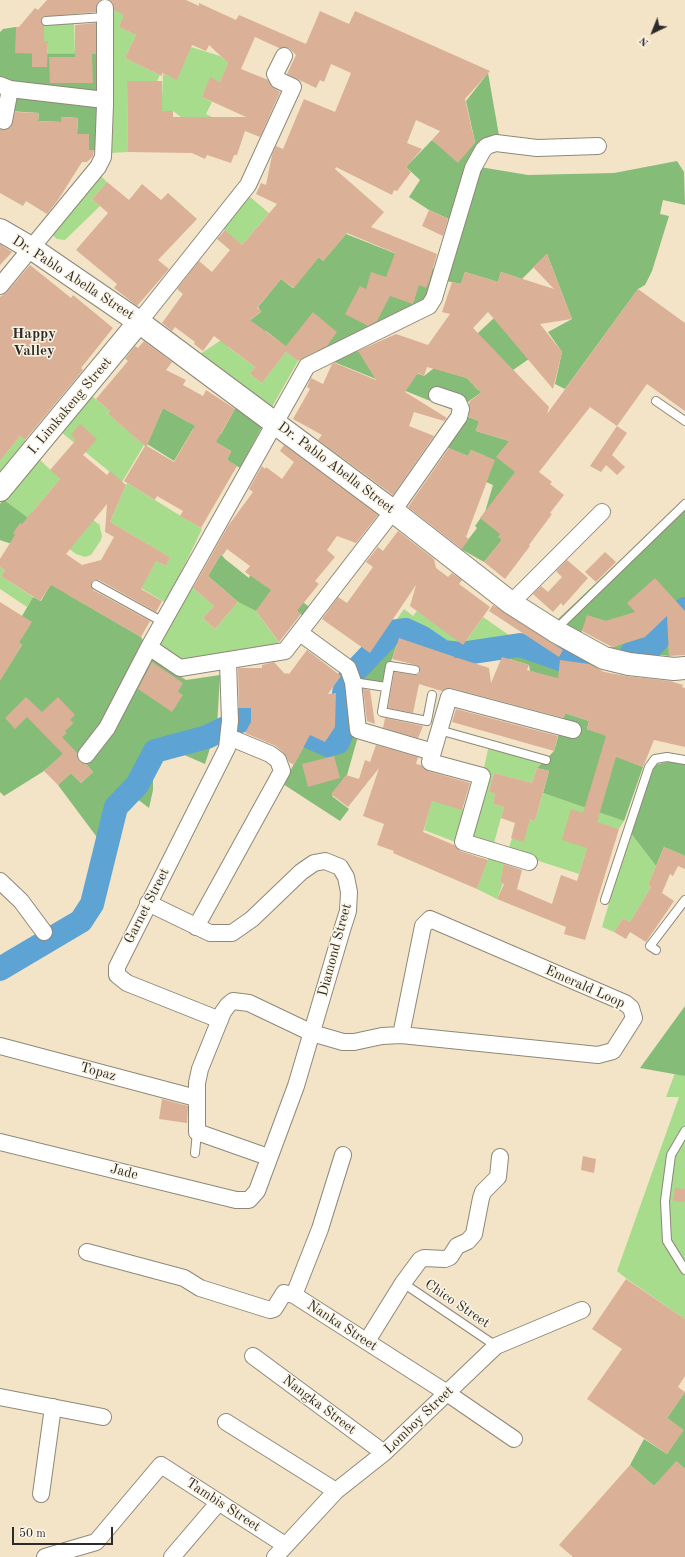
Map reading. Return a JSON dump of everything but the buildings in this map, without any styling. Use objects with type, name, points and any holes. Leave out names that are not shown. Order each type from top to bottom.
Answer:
[{"type":"street","points":[[0,286],[98,167],[103,157],[105,100],[105,12]]},
{"type":"street","points":[[139,322],[248,185],[293,88],[278,80],[275,74],[284,56]]},
{"type":"street","points":[[4,121],[5,87],[105,100]]},
{"type":"street","points":[[86,755],[107,728],[163,622],[308,366],[429,306],[434,298],[472,168],[487,146],[496,143],[537,148],[598,146]]},
{"type":"street","name":"Dr. Pablo Abella Street","points":[[0,230],[31,248],[139,322],[393,511],[511,603],[555,631],[604,658],[630,664],[674,669],[685,668]]},
{"type":"street","name":"I. Limkakeng Street","points":[[0,490],[139,322]]},
{"type":"street","points":[[150,646],[180,668],[285,651],[393,511],[459,417],[461,409],[458,402],[437,395]]},
{"type":"street","points":[[511,603],[602,512]]},
{"type":"street","points":[[300,633],[348,668],[353,682],[358,730],[433,752]]},
{"type":"street","name":"Garnet Street","points":[[220,1020],[127,983],[118,974],[118,962],[223,760],[230,730],[228,661]]},
{"type":"street","points":[[529,862],[463,842],[482,776],[430,762],[449,697],[574,730]]},
{"type":"street","points":[[196,927],[282,771],[278,760],[230,730]]},
{"type":"street","name":"Diamond Street","points":[[148,903],[210,933],[232,933],[252,919],[301,872],[314,862],[325,861],[340,867],[346,877],[349,892],[348,911],[312,1033],[296,1086],[268,1157],[257,1191],[249,1200]]},
{"type":"street","points":[[0,880],[21,901],[44,932]]},
{"type":"street","name":"Emerald Loop","points":[[197,1132],[197,1083],[202,1064],[220,1020],[228,1005],[233,1001],[241,1001],[312,1033],[343,1042],[354,1042],[382,1036],[401,1035],[598,1055],[613,1051],[634,1018],[631,1008],[625,1004],[430,919],[423,926],[401,1035]]},
{"type":"street","name":"Topaz","points":[[0,1046],[196,1098]]},
{"type":"street","points":[[197,1132],[268,1157]]},
{"type":"street","name":"Jade","points":[[0,1142],[236,1200],[249,1200]]},
{"type":"street","name":"Nanka Street","points":[[343,1155],[320,1229],[294,1295],[447,1393],[514,1440]]},
{"type":"street","points":[[367,1341],[403,1283],[420,1260],[424,1258],[445,1259],[450,1257],[457,1246],[468,1241],[474,1234],[483,1192],[498,1177],[500,1157]]},
{"type":"street","points":[[87,1252],[184,1278],[200,1288],[270,1310],[274,1309],[284,1293],[294,1295]]},
{"type":"street","name":"Lomboy Street","points":[[280,1551],[336,1491],[384,1453],[496,1346],[582,1310]]},
{"type":"street","name":"Nangka Street","points":[[253,1356],[384,1453]]},
{"type":"street","points":[[0,1397],[103,1417]]},
{"type":"street","points":[[41,1494],[53,1407]]},
{"type":"street","points":[[226,1422],[336,1491]]},
{"type":"street","name":"Tambis Street","points":[[45,1557],[96,1542],[161,1465],[219,1502],[280,1551]]},
{"type":"street","points":[[172,1557],[219,1502]]},
{"type":"lane","points":[[46,21],[105,12]]},
{"type":"lane","points":[[656,401],[685,421]]},
{"type":"lane","points":[[555,631],[685,504]]},
{"type":"lane","points":[[96,585],[163,622]]},
{"type":"lane","points":[[415,670],[390,666],[382,712],[427,720],[432,695]]},
{"type":"lane","points":[[353,682],[386,687]]},
{"type":"lane","points":[[439,730],[546,760]]},
{"type":"lane","points":[[605,900],[649,767],[655,759],[666,757],[685,760]]},
{"type":"lane","points":[[656,950],[650,946],[685,900]]},
{"type":"lane","points":[[685,1131],[671,1154],[665,1201],[667,1241],[685,1270]]},
{"type":"lane","points":[[195,1153],[197,1132]]},
{"type":"lane","name":"Chico Street","points":[[403,1283],[496,1346]]},
{"type":"green space","points":[[113,9],[127,10],[119,27],[136,35],[125,58],[160,75],[157,81],[127,81],[128,152],[110,153]]},
{"type":"green space","points":[[74,22],[75,54],[48,53],[48,41],[44,41],[44,31],[38,30],[38,23]]},
{"type":"green space","points":[[16,27],[16,53],[100,54],[98,151],[89,150],[89,134],[77,134],[78,118],[62,117],[61,122],[38,121],[39,113],[9,111],[0,91],[0,32],[3,29]]},
{"type":"green space","points":[[191,47],[220,56],[228,63],[220,82],[210,78],[202,97],[212,102],[206,114],[214,118],[192,130],[192,117],[181,117],[173,111],[147,111],[147,98],[162,98],[163,74],[177,79]]},
{"type":"green space","points":[[488,73],[500,141],[480,167],[528,175],[614,173],[677,161],[684,172],[685,205],[663,200],[660,214],[669,216],[652,271],[645,285],[638,289],[565,389],[555,384],[562,352],[548,332],[572,319],[547,254],[522,279],[501,272],[498,282],[465,272],[461,284],[446,281],[451,220],[429,210],[409,197],[420,180],[406,167],[432,140],[458,162],[475,142],[466,101]]},
{"type":"green space","points":[[99,174],[107,182],[92,199],[100,206],[65,240],[57,239],[50,233]]},
{"type":"green space","points":[[249,196],[269,213],[242,245],[222,228]]},
{"type":"green space","points":[[346,234],[437,270],[431,293],[417,307],[318,351],[296,334],[284,350],[279,341],[266,331],[262,336],[245,324],[261,312],[258,307],[281,279],[293,288],[319,257],[323,261]]},
{"type":"green space","points":[[494,318],[533,356],[455,411],[334,362],[357,351],[424,376],[439,364],[446,372],[467,378],[478,390],[487,383],[478,333]]},
{"type":"green space","points":[[232,333],[236,336],[228,347],[255,367],[250,374],[262,383],[286,352],[298,361],[272,407],[200,354]]},
{"type":"green space","points":[[91,395],[110,411],[108,414],[144,445],[122,482],[61,432]]},
{"type":"green space","points":[[236,407],[264,423],[240,468],[227,460],[231,451],[193,429],[174,461],[147,444],[163,408],[188,422],[221,434]]},
{"type":"green space","points":[[466,416],[479,421],[476,431],[509,441],[515,472],[500,534],[502,540],[484,562],[461,549],[477,528],[475,526],[485,512],[493,485],[486,482],[485,456],[471,450],[468,456],[448,448]]},
{"type":"green space","points":[[20,436],[27,442],[0,475],[0,461]]},
{"type":"green space","points":[[38,458],[60,479],[32,512],[88,515],[98,524],[99,523],[102,536],[101,540],[91,555],[85,557],[76,554],[3,499]]},
{"type":"green space","points":[[127,483],[202,529],[166,603],[141,588],[156,561],[166,566],[170,557],[110,522]]},
{"type":"green space","points":[[3,499],[51,535],[20,547],[0,540],[0,504]]},
{"type":"green space","points":[[685,499],[685,612],[668,631],[669,656],[610,648],[639,638],[605,621],[589,616],[580,635],[557,620]]},
{"type":"green space","points":[[221,554],[249,578],[250,575],[278,581],[309,607],[302,615],[271,591],[256,611],[238,602],[208,576]]},
{"type":"green space","points":[[0,567],[5,570],[1,576],[33,597],[27,607],[0,589]]},
{"type":"green space","points":[[55,577],[71,580],[67,594],[141,637],[154,659],[186,680],[220,675],[217,726],[205,764],[173,750],[153,752],[153,790],[149,808],[127,791],[115,802],[102,844],[58,785],[71,773],[81,783],[93,772],[71,747],[44,771],[4,796],[0,792],[0,676],[2,677],[22,645],[19,643],[22,616],[33,597],[41,601]]},
{"type":"green space","points":[[188,584],[214,606],[203,618],[215,629],[238,602],[256,611],[280,644],[188,664],[153,646]]},
{"type":"green space","points":[[404,609],[413,616],[417,611],[464,644],[483,617],[513,638],[454,650],[395,622]]},
{"type":"green space","points":[[395,622],[406,624],[442,645],[454,650],[526,636],[559,656],[566,646],[599,665],[593,682],[559,681],[530,671],[529,665],[490,653],[461,658],[399,638],[384,682],[359,687],[348,696],[357,740],[347,775],[332,796],[349,809],[340,821],[283,784],[310,735],[329,740],[335,727],[336,681],[354,666],[365,650],[370,653]]},
{"type":"green space","points":[[565,713],[589,721],[587,729],[617,739],[613,755],[643,767],[624,821],[543,793],[549,771],[537,768],[554,751]]},
{"type":"green space","points":[[488,749],[542,762],[537,768],[532,783],[494,773],[489,792],[495,794],[493,804],[504,807],[494,843],[469,839]]},
{"type":"green space","points":[[671,761],[685,764],[685,856],[664,847],[656,866],[630,832],[655,765]]},
{"type":"green space","points":[[543,793],[624,821],[619,829],[595,822],[579,874],[508,851],[512,838],[524,841],[530,819],[535,821]]},
{"type":"green space","points":[[432,800],[468,811],[458,843],[424,830]]},
{"type":"green space","points":[[630,832],[656,866],[648,885],[651,887],[630,922],[623,918],[614,932],[602,927]]},
{"type":"green space","points":[[489,857],[505,861],[500,882],[503,883],[497,899],[477,889]]},
{"type":"green space","points":[[685,1006],[685,1076],[640,1068]]},
{"type":"green space","points":[[675,1073],[685,1076],[685,1319],[617,1271],[679,1097],[666,1097]]},
{"type":"green space","points":[[685,1392],[685,1469],[677,1462],[654,1486],[630,1465],[644,1439],[667,1454],[683,1430],[667,1418]]},
{"type":"waterway","points":[[631,654],[650,648],[685,609]]},
{"type":"waterway","points":[[355,671],[392,632],[406,630],[421,637],[443,652],[460,654],[520,645],[563,660],[580,658]]},
{"type":"waterway","points":[[0,969],[81,921],[92,904],[116,807],[137,785],[155,751],[207,737],[248,717],[268,718],[328,745],[338,742],[344,727],[344,693],[347,682]]},
{"type":"district","name":"Happy Valley","points":[[34,342]]}]
